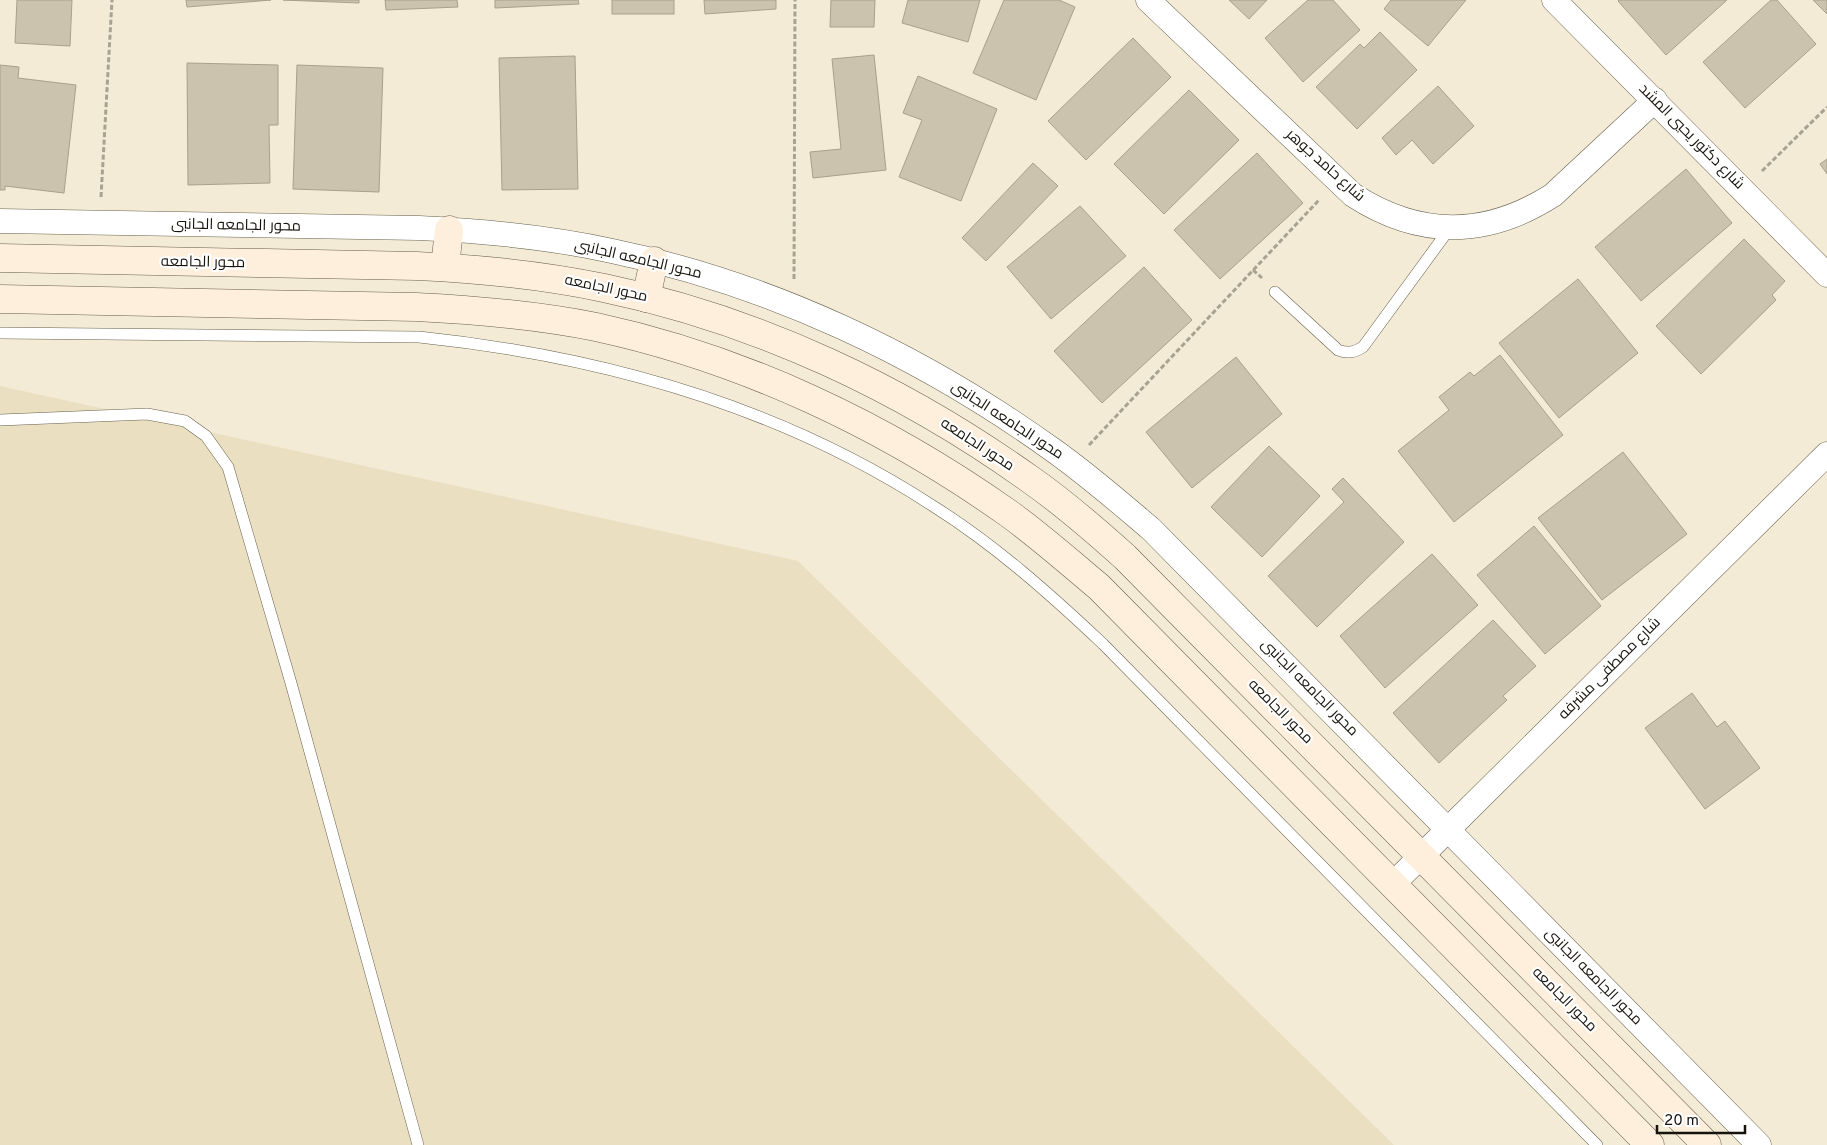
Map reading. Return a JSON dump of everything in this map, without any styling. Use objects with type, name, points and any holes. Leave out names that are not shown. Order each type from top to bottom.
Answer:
[{"type":"street","name":"شارع حامد جوهر","points":[[1148,0],[1337,181],[1358,198],[1389,215],[1409,222],[1450,228],[1472,227],[1500,221],[1534,207],[1553,195],[1654,100]]},
{"type":"street","name":"شارع دكتور يحيي المشد","points":[[1554,0],[1827,275]]},
{"type":"street","name":"محور الجامعه الجانبى","points":[[0,221],[449,230],[548,240],[612,251],[654,261],[741,287],[794,307],[871,342],[939,377],[997,412],[1071,464],[1150,529],[1759,1145]]},
{"type":"street","points":[[445,267],[449,230]]},
{"type":"street","name":"محور الجامعه","points":[[0,258],[445,267],[543,276],[646,298],[737,325],[801,350],[921,409],[978,443],[1032,480],[1125,557],[1168,598],[1707,1145]]},
{"type":"street","points":[[646,298],[654,261]]},
{"type":"street","points":[[0,300],[416,306],[477,310],[596,327],[661,343],[724,364],[786,388],[893,441],[956,478],[1009,514],[1054,549],[1141,628],[1650,1145]]},
{"type":"street","name":"شارع مصطفى مشرفه","points":[[1393,884],[1827,454]]},
{"type":"lane","points":[[1275,292],[1338,350],[1344,352],[1358,350],[1363,347],[1450,228]]},
{"type":"lane","points":[[0,333],[419,337],[478,343],[595,364],[663,382],[754,414],[843,453],[934,506],[992,548],[1063,606],[1103,644],[1597,1145]]},
{"type":"lane","points":[[0,420],[147,414],[185,421],[206,436],[228,467],[291,683],[418,1145]]},
{"type":"path","points":[[100,224],[112,0]]},
{"type":"path","points":[[794,307],[795,0]]},
{"type":"path","points":[[1743,190],[1827,107]]},
{"type":"path","points":[[1071,464],[1337,181]]},
{"type":"shaded area","points":[[0,386],[798,561],[1394,1145],[0,1145]]},
{"type":"building","points":[[17,0],[72,0],[70,46],[15,43]]},
{"type":"building","points":[[186,0],[271,0],[187,7]]},
{"type":"building","points":[[283,0],[359,0],[359,3]]},
{"type":"building","points":[[385,0],[457,0],[458,7],[386,10]]},
{"type":"building","points":[[495,0],[578,0],[579,4],[495,8]]},
{"type":"building","points":[[612,0],[674,0],[674,14],[612,14]]},
{"type":"building","points":[[704,0],[776,0],[776,9],[705,14]]},
{"type":"building","points":[[831,0],[875,0],[874,27],[830,27]]},
{"type":"building","points":[[908,0],[980,0],[968,42],[902,23]]},
{"type":"building","points":[[1004,0],[1059,0],[1075,7],[1036,100],[973,73]]},
{"type":"building","points":[[1229,0],[1267,0],[1249,19]]},
{"type":"building","points":[[1308,0],[1333,0],[1360,30],[1303,82],[1265,38]]},
{"type":"building","points":[[1391,0],[1466,0],[1428,46],[1384,9]]},
{"type":"building","points":[[1619,0],[1727,0],[1666,55]]},
{"type":"building","points":[[1771,0],[1777,0],[1816,44],[1745,108],[1703,62]]},
{"type":"building","points":[[1813,0],[1827,0],[1827,14]]},
{"type":"building","points":[[1380,32],[1417,70],[1357,129],[1316,87],[1360,44],[1364,48]]},
{"type":"building","points":[[1133,38],[1171,77],[1086,160],[1048,121]]},
{"type":"building","points":[[874,55],[886,170],[813,178],[810,152],[841,149],[832,59]]},
{"type":"building","points":[[575,56],[578,189],[502,190],[499,58]]},
{"type":"building","points":[[187,63],[278,65],[278,125],[269,125],[270,183],[188,185]]},
{"type":"building","points":[[0,65],[19,67],[18,78],[76,85],[64,193],[5,186],[5,190],[0,190]]},
{"type":"building","points":[[297,65],[383,68],[379,192],[293,189]]},
{"type":"building","points":[[918,76],[997,109],[961,201],[899,177],[922,120],[903,113]]},
{"type":"building","points":[[1438,86],[1474,126],[1433,164],[1412,140],[1396,155],[1382,138]]},
{"type":"building","points":[[1189,90],[1239,140],[1164,214],[1114,164]]},
{"type":"building","points":[[1257,153],[1303,203],[1220,279],[1174,230]]},
{"type":"building","points":[[1827,159],[1827,174],[1820,164]]},
{"type":"building","points":[[1033,163],[1058,186],[986,261],[962,238]]},
{"type":"building","points":[[1686,169],[1732,223],[1641,301],[1595,247]]},
{"type":"building","points":[[1080,206],[1126,256],[1051,319],[1007,267]]},
{"type":"building","points":[[1744,239],[1785,281],[1772,295],[1776,300],[1701,374],[1656,326]]},
{"type":"building","points":[[1144,267],[1192,320],[1102,403],[1054,351]]},
{"type":"building","points":[[1578,279],[1638,353],[1559,418],[1499,343]]},
{"type":"building","points":[[1500,355],[1563,435],[1454,522],[1398,451],[1449,410],[1439,397],[1470,372],[1474,376]]},
{"type":"building","points":[[1236,357],[1282,414],[1192,488],[1146,432]]},
{"type":"building","points":[[1269,446],[1320,496],[1262,557],[1211,507]]},
{"type":"building","points":[[1623,452],[1687,534],[1602,600],[1538,518]]},
{"type":"building","points":[[1343,478],[1404,542],[1317,627],[1268,576],[1344,502],[1332,489]]},
{"type":"building","points":[[1534,526],[1601,606],[1545,654],[1477,575]]},
{"type":"building","points":[[1432,554],[1478,605],[1385,688],[1340,636]]},
{"type":"building","points":[[1493,620],[1536,666],[1503,696],[1507,700],[1439,763],[1393,713]]},
{"type":"building","points":[[1692,693],[1717,727],[1725,721],[1760,768],[1705,809],[1645,728]]}]
